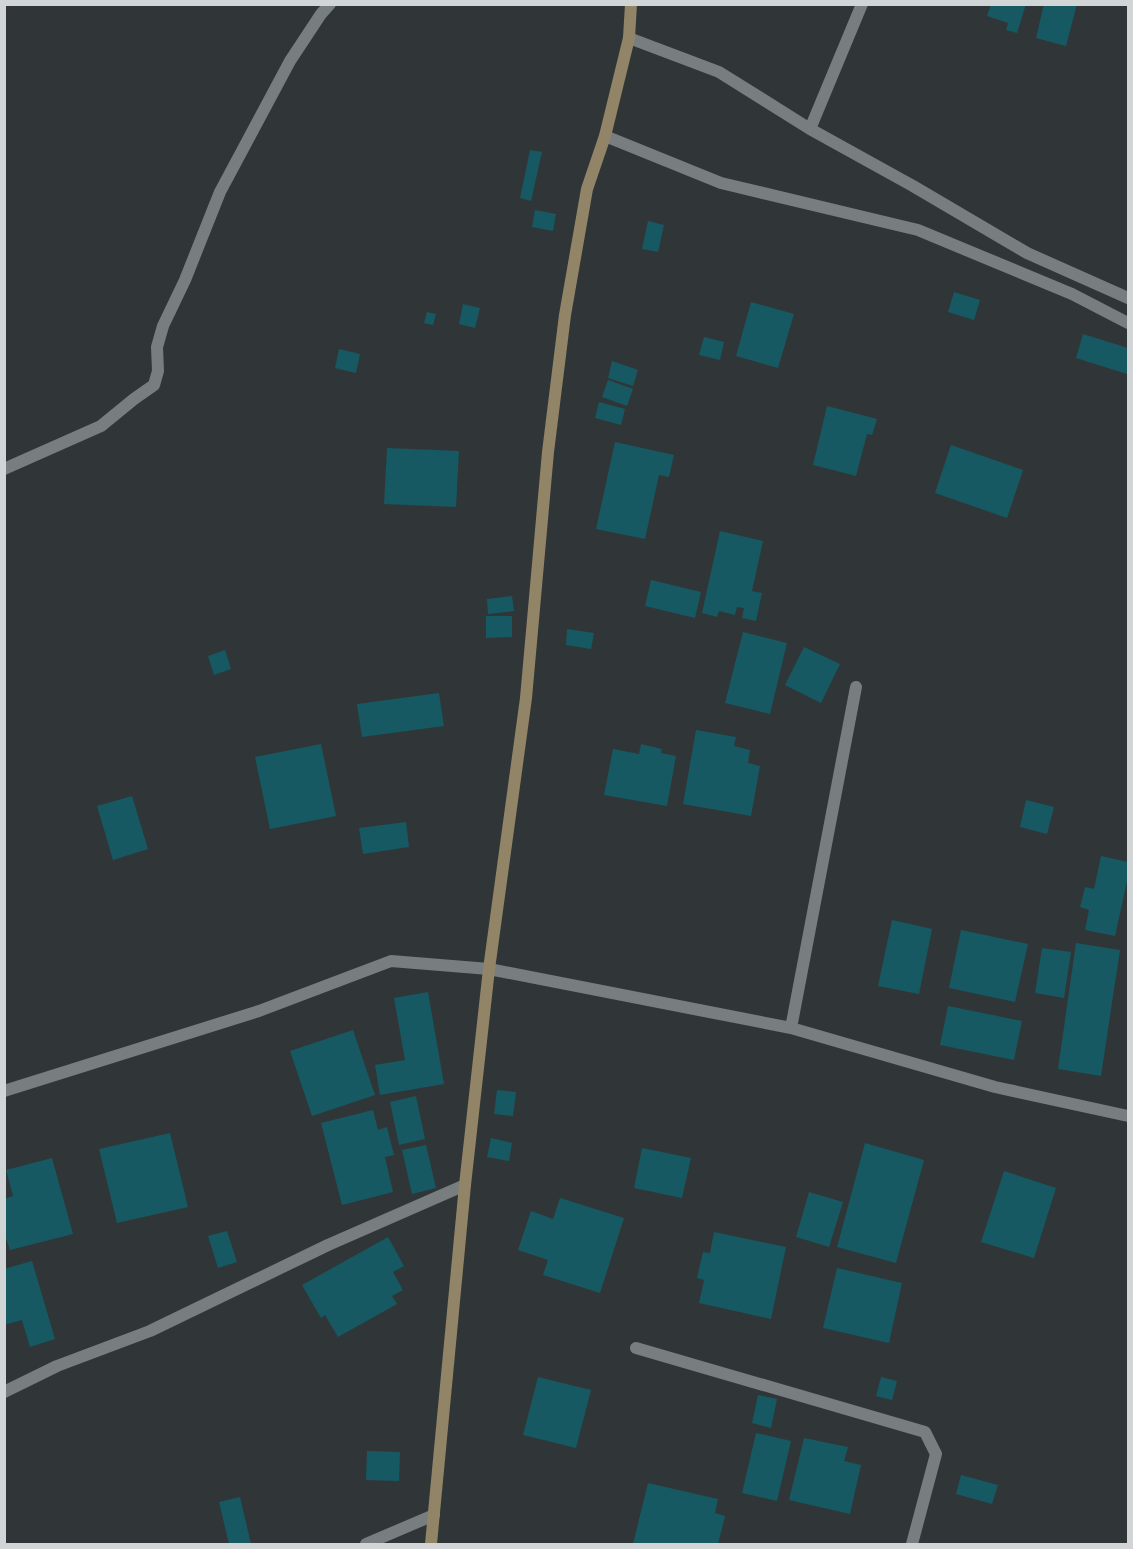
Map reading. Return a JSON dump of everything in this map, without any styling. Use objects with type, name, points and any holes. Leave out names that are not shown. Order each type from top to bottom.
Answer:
[{"type":"street","points":[[4,469],[101,426],[154,386],[158,372],[157,347],[163,326],[220,192],[290,61],[330,4]]},
{"type":"street","points":[[431,1545],[465,1185],[489,969],[526,698],[548,452],[565,315],[587,189],[605,136],[629,38],[631,4]]},
{"type":"street","points":[[810,129],[862,4]]},
{"type":"street","points":[[629,38],[719,72],[810,129],[914,186],[1027,253],[1128,298]]},
{"type":"street","points":[[605,136],[721,183],[918,230],[1072,294],[1128,323]]},
{"type":"street","points":[[791,1028],[856,687]]},
{"type":"street","points":[[4,1091],[259,1011],[391,961],[489,969],[791,1028],[995,1087],[1128,1116]]},
{"type":"street","points":[[4,1392],[57,1366],[150,1331],[328,1245],[465,1185]]},
{"type":"street","points":[[636,1348],[925,1431],[936,1454],[912,1545]]},
{"type":"street","points":[[366,1545],[434,1515]]},
{"type":"building","points":[[991,4],[1026,4],[1017,33],[1006,30],[1008,23],[987,16]]},
{"type":"building","points":[[1044,4],[1077,4],[1066,46],[1036,38]]},
{"type":"building","points":[[530,150],[542,152],[531,201],[520,198]]},
{"type":"building","points":[[535,210],[556,214],[553,231],[532,227]]},
{"type":"building","points":[[648,221],[664,225],[658,252],[642,249]]},
{"type":"building","points":[[954,292],[980,300],[974,320],[948,312]]},
{"type":"building","points":[[751,302],[794,314],[778,368],[736,356]]},
{"type":"building","points":[[463,304],[480,308],[475,328],[459,324]]},
{"type":"building","points":[[427,312],[436,314],[433,325],[424,323]]},
{"type":"building","points":[[1083,334],[1128,348],[1127,374],[1076,358]]},
{"type":"building","points":[[704,337],[724,342],[720,360],[699,355]]},
{"type":"building","points":[[339,349],[360,354],[356,373],[335,368]]},
{"type":"building","points":[[612,361],[638,370],[633,386],[608,378]]},
{"type":"building","points":[[608,380],[633,389],[627,406],[602,397]]},
{"type":"building","points":[[599,402],[625,409],[621,425],[595,418]]},
{"type":"building","points":[[827,406],[877,419],[872,435],[867,434],[856,476],[813,465]]},
{"type":"building","points":[[615,442],[674,455],[669,477],[659,475],[645,539],[596,529]]},
{"type":"building","points":[[951,445],[1023,470],[1007,518],[935,493]]},
{"type":"building","points":[[387,448],[459,451],[456,507],[384,504]]},
{"type":"building","points":[[720,531],[763,541],[752,591],[762,593],[756,621],[742,618],[744,608],[737,607],[735,615],[719,611],[717,617],[702,613]]},
{"type":"building","points":[[651,580],[701,592],[695,618],[645,606]]},
{"type":"building","points":[[512,596],[514,611],[488,614],[487,599]]},
{"type":"building","points":[[486,616],[512,616],[512,637],[486,638]]},
{"type":"building","points":[[567,629],[594,633],[591,649],[566,645]]},
{"type":"building","points":[[743,632],[787,643],[770,714],[725,703]]},
{"type":"building","points":[[804,647],[840,664],[821,703],[785,685]]},
{"type":"building","points":[[225,650],[231,669],[214,675],[208,656]]},
{"type":"building","points":[[439,693],[444,726],[362,737],[357,704]]},
{"type":"building","points":[[696,730],[736,737],[734,746],[750,750],[748,763],[760,766],[751,816],[683,804]]},
{"type":"building","points":[[321,744],[336,816],[270,829],[255,757]]},
{"type":"building","points":[[641,744],[662,749],[661,753],[676,756],[667,806],[604,795],[613,749],[639,754]]},
{"type":"building","points":[[132,796],[148,849],[113,860],[97,806]]},
{"type":"building","points":[[1026,800],[1054,807],[1047,834],[1020,827]]},
{"type":"building","points":[[406,822],[409,847],[363,854],[359,828]]},
{"type":"building","points":[[1101,856],[1128,862],[1128,877],[1115,936],[1085,930],[1089,910],[1080,907],[1085,887],[1094,889]]},
{"type":"building","points":[[892,920],[932,929],[919,994],[878,986]]},
{"type":"building","points":[[961,930],[1028,944],[1015,1002],[949,988]]},
{"type":"building","points":[[1076,943],[1120,950],[1101,1076],[1058,1069]]},
{"type":"building","points":[[1042,948],[1071,952],[1064,998],[1035,993]]},
{"type":"building","points":[[428,992],[444,1084],[380,1095],[375,1065],[405,1060],[394,998]]},
{"type":"building","points":[[948,1006],[1022,1021],[1014,1060],[940,1045]]},
{"type":"building","points":[[353,1030],[375,1095],[312,1116],[290,1051]]},
{"type":"building","points":[[497,1090],[516,1092],[513,1116],[494,1114]]},
{"type":"building","points":[[416,1096],[425,1139],[399,1145],[390,1102]]},
{"type":"building","points":[[373,1110],[378,1130],[387,1127],[394,1155],[385,1157],[393,1192],[342,1205],[321,1123]]},
{"type":"building","points":[[170,1133],[188,1207],[117,1223],[99,1149]]},
{"type":"building","points":[[491,1138],[512,1143],[509,1161],[487,1157]]},
{"type":"building","points":[[865,1143],[924,1160],[896,1263],[837,1247]]},
{"type":"building","points":[[426,1145],[436,1188],[412,1194],[402,1150]]},
{"type":"building","points":[[642,1148],[691,1158],[682,1198],[634,1188]]},
{"type":"building","points":[[52,1158],[73,1234],[10,1250],[4,1232],[4,1199],[13,1196],[6,1170]]},
{"type":"building","points":[[1004,1171],[1056,1188],[1034,1258],[981,1242]]},
{"type":"building","points":[[809,1192],[843,1202],[829,1247],[796,1237]]},
{"type":"building","points":[[560,1198],[624,1218],[600,1293],[543,1275],[548,1260],[518,1250],[531,1211],[553,1219]]},
{"type":"building","points":[[227,1231],[237,1262],[218,1268],[208,1236]]},
{"type":"building","points":[[714,1232],[786,1247],[771,1319],[699,1303],[704,1280],[697,1278],[703,1252],[710,1253]]},
{"type":"building","points":[[388,1237],[404,1266],[393,1272],[403,1290],[392,1296],[397,1304],[338,1337],[325,1315],[321,1318],[302,1285]]},
{"type":"building","points":[[32,1261],[55,1339],[30,1347],[22,1320],[4,1325],[4,1269]]},
{"type":"building","points":[[837,1268],[902,1283],[889,1343],[823,1328]]},
{"type":"building","points":[[538,1377],[591,1390],[576,1448],[523,1435]]},
{"type":"building","points":[[881,1377],[897,1381],[892,1400],[876,1396]]},
{"type":"building","points":[[758,1395],[777,1399],[771,1428],[752,1423]]},
{"type":"building","points":[[756,1433],[791,1441],[777,1501],[742,1493]]},
{"type":"building","points":[[804,1438],[848,1447],[844,1461],[861,1465],[850,1514],[789,1500]]},
{"type":"building","points":[[367,1451],[400,1452],[399,1481],[366,1480]]},
{"type":"building","points":[[961,1475],[998,1485],[992,1504],[956,1494]]},
{"type":"building","points":[[648,1483],[718,1499],[715,1513],[725,1516],[718,1544],[633,1544]]},
{"type":"building","points":[[240,1497],[251,1544],[229,1544],[219,1502]]}]
